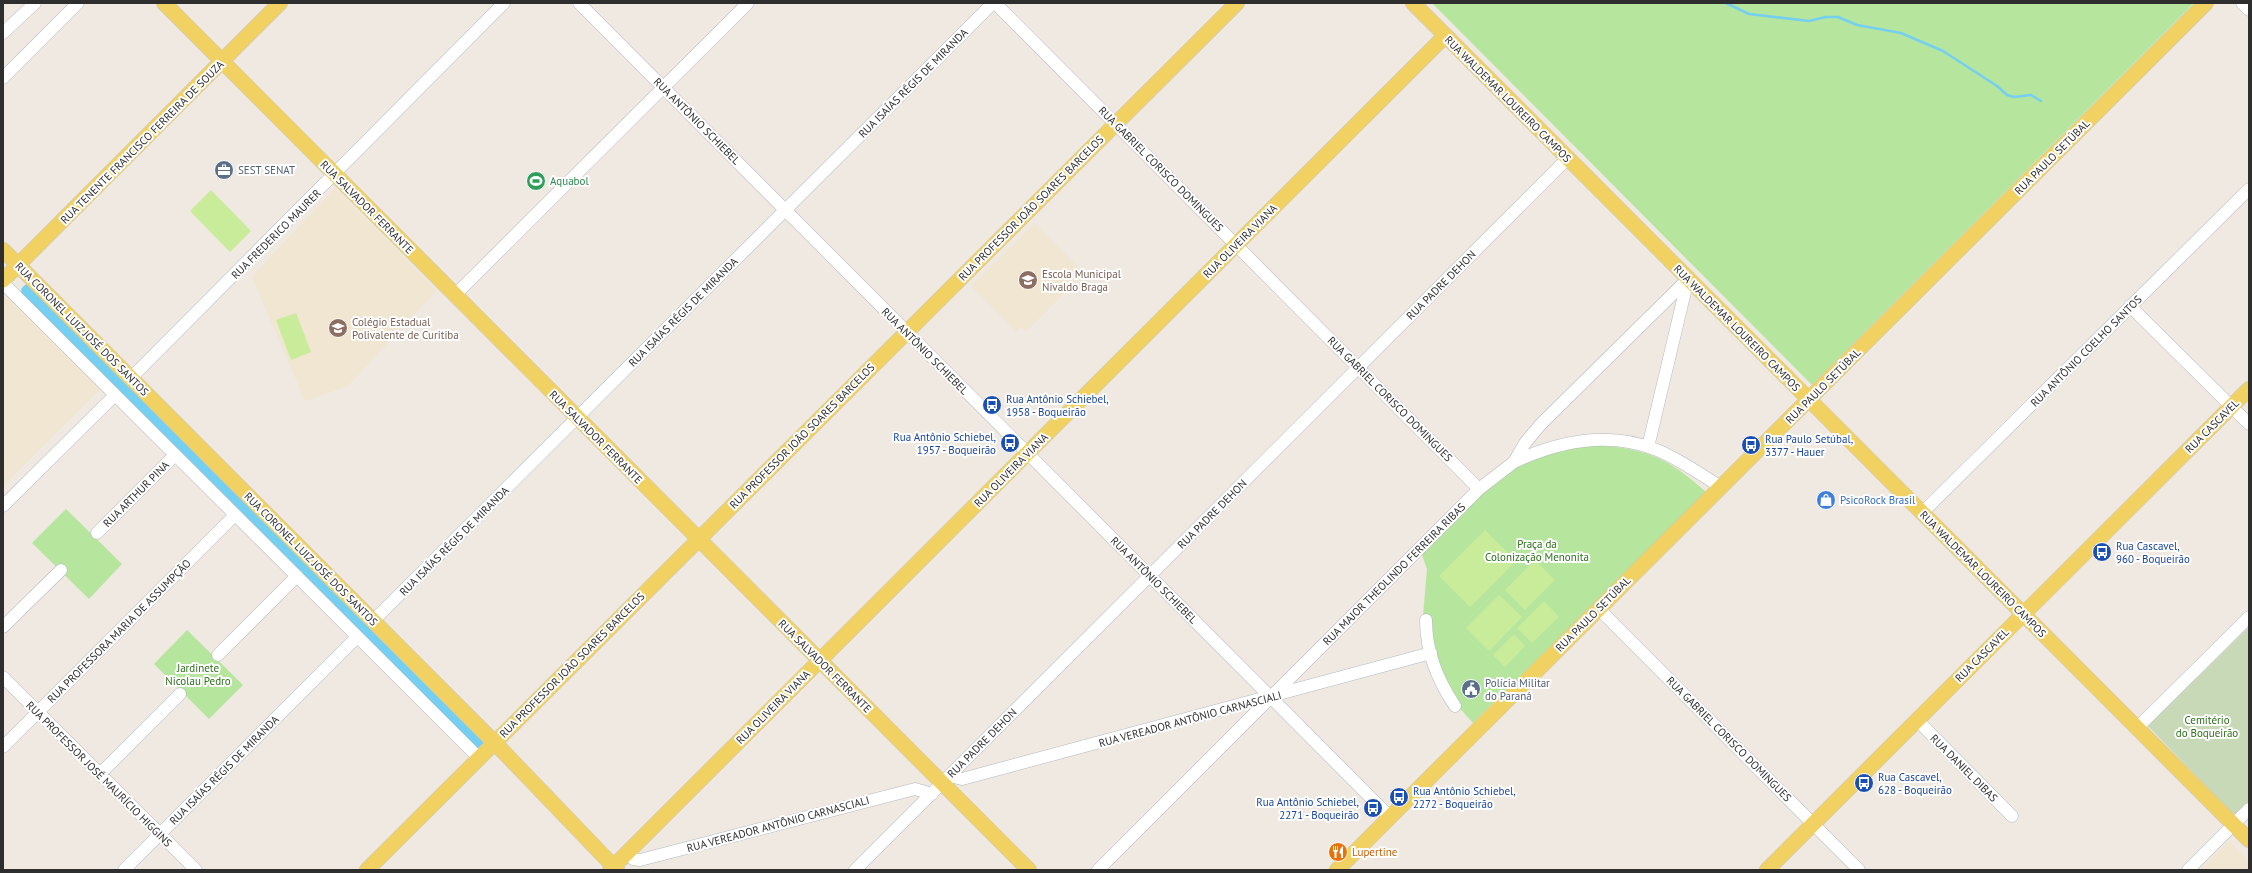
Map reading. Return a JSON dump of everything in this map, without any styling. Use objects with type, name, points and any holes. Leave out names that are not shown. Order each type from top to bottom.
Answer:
[{"type":"main road","name":"RUA SALVADOR FERRANTE","points":[[164,3],[941,784],[1029,870]]},
{"type":"main road","name":"RUA TENENTE FRANCISCO FERREIRA DE SOUZA","points":[[3,282],[18,265],[280,3]]},
{"type":"main road","name":"RUA PROFESSOR JOÃO SOARES BARCELOS","points":[[367,870],[1236,3]]},
{"type":"main road","name":"RUA WALDEMAR LOUREIRO CAMPOS","points":[[1412,3],[2249,840]]},
{"type":"main road","name":"RUA PAULO SETÚBAL","points":[[1337,870],[2206,3]]},
{"type":"main road","name":"RUA OLIVEIRA VIANA","points":[[614,869],[627,854],[1445,36]]},
{"type":"main road","name":"RUA CORONEL LUIZ JOSÉ DOS SANTOS","points":[[3,250],[495,743],[614,869]]},
{"type":"main road","name":"RUA CASCAVEL","points":[[1767,870],[2249,389]]},
{"type":"street","points":[[3,33],[35,3]]},
{"type":"street","points":[[3,78],[78,3]]},
{"type":"street","name":"RUA FREDERICO MAURER","points":[[131,378],[320,190],[333,173],[504,3]]},
{"type":"street","name":"RUA ANTÔNIO SCHIEBEL","points":[[579,3],[1390,817]]},
{"type":"street","points":[[455,295],[748,3]]},
{"type":"street","name":"RUA GABRIEL CORISCO DOMINGUES","points":[[994,3],[1479,489]]},
{"type":"street","name":"RUA ISAÍAS RÉGIS DE MIRANDA","points":[[373,621],[994,3]]},
{"type":"street","points":[[2242,3],[2249,10]]},
{"type":"street","name":"RUA PADRE DEHON","points":[[855,870],[1568,158]]},
{"type":"street","name":"RUA ANTÔNIO COELHO SANTOS","points":[[1922,513],[2249,189]]},
{"type":"street","points":[[1648,446],[1688,279]]},
{"type":"street","name":"RUA MAJOR THEOLINDO FERREIRA RIBAS","points":[[1098,870],[1479,489],[1514,462],[1525,443],[1541,424],[1688,279]]},
{"type":"street","name":"RUA CORONEL LUIZ JOSÉ DOS SANTOS","points":[[3,282],[479,758]]},
{"type":"street","points":[[2130,306],[2249,424]]},
{"type":"street","points":[[3,506],[115,395]]},
{"type":"street","points":[[1514,462],[1542,450],[1579,441],[1613,440],[1648,446],[1666,454],[1721,487]]},
{"type":"street","name":"RUA ARTHUR PINA","points":[[97,534],[175,455]]},
{"type":"street","name":"RUA PROFESSORA MARIA DE ASSUMPÇÃO","points":[[3,747],[235,515]]},
{"type":"street","points":[[3,627],[61,570]]},
{"type":"street","points":[[218,655],[297,576]]},
{"type":"street","name":"RUA GABRIEL CORISCO DOMINGUES","points":[[1598,608],[1859,870]]},
{"type":"street","points":[[2137,728],[2249,617]]},
{"type":"street","points":[[1426,620],[1427,639],[1431,653],[1441,681],[1455,706]]},
{"type":"street","name":"RUA ISAÍAS RÉGIS DE MIRANDA","points":[[124,870],[358,637]]},
{"type":"street","name":"RUA VEREADOR ANTÔNIO CARNASCIALI","points":[[627,854],[633,859],[640,860],[915,789],[941,784],[1271,698],[1431,653]]},
{"type":"street","name":"RUA PROFESSOR JOSÉ MAURÍCIO HIGGINS","points":[[3,677],[196,870]]},
{"type":"street","points":[[100,774],[180,694]]},
{"type":"street","name":"RUA DANIEL DIBAS","points":[[1917,720],[2012,816]]},
{"type":"street","points":[[2188,870],[2249,810]]},
{"type":"shaded area","name":"Colégio Estadual Polivalente de Curitiba","points":[[335,188],[437,290],[348,386],[305,401],[252,277]]},
{"type":"shaded area","name":"Escola Municipal Nivaldo Braga","points":[[1034,223],[1084,273],[1026,332],[1021,327],[1016,331],[971,286]]},
{"type":"shaded area","points":[[7,295],[100,389],[3,486],[3,299]]},
{"type":"shaded area","points":[[2229,841],[2249,861],[2249,870],[2200,870]]},
{"type":"green space","points":[[1432,3],[2194,3],[1812,385]]},
{"type":"green space","points":[[211,190],[251,231],[230,252],[190,211]]},
{"type":"green space","points":[[296,313],[311,352],[291,360],[276,320]]},
{"type":"green space","name":"Praça da Colonização Menonita","points":[[1593,445],[1611,446],[1654,456],[1679,470],[1706,492],[1473,723],[1456,704],[1447,690],[1423,616],[1427,569],[1421,552],[1479,495],[1517,466],[1544,455]]},
{"type":"green space","points":[[66,509],[122,564],[89,599],[32,543]]},
{"type":"green space","points":[[1485,530],[1516,561],[1470,607],[1439,576]]},
{"type":"green space","points":[[1535,560],[1555,580],[1525,610],[1505,590]]},
{"type":"green space","points":[[1499,595],[1522,617],[1489,651],[1466,628]]},
{"type":"green space","points":[[1544,601],[1559,617],[1532,643],[1517,628]]},
{"type":"green space","name":"Cemitério do Boqueirão","points":[[2249,627],[2249,804],[2236,817],[2148,726]]},
{"type":"green space","name":"Jardinete Nicolau Pedro","points":[[187,630],[243,685],[209,719],[154,664]]},
{"type":"green space","points":[[1514,634],[1525,646],[1505,667],[1493,655]]},
{"type":"waterway","points":[[1726,3],[1749,14],[1809,21],[1826,17],[1838,17],[1857,25],[1901,33],[1943,51],[1997,86],[2007,95],[2014,97],[2031,95],[2041,101]]},
{"type":"waterway","points":[[29,292],[478,742]]},
{"type":"place","name":"SEST SENAT","points":[[224,170]]},
{"type":"place","name":"Aquabol","points":[[536,181]]},
{"type":"place","name":"Escola Municipal Nivaldo Braga","points":[[1028,280]]},
{"type":"place","name":"Colégio Estadual Polivalente de Curitiba","points":[[338,328]]},
{"type":"place","name":"Rua Antônio Schiebel, 1958 - Boqueirão","points":[[992,405]]},
{"type":"place","name":"Rua Antônio Schiebel, 1957 - Boqueirão","points":[[1010,443]]},
{"type":"place","name":"Rua Paulo Setúbal, 3377 - Hauer","points":[[1751,445]]},
{"type":"place","name":"PsicoRock Brasil","points":[[1826,500]]},
{"type":"place","name":"Rua Cascavel, 960 - Boqueirão","points":[[2102,552]]},
{"type":"place","name":"Polícia Militar do Paraná","points":[[1471,689]]},
{"type":"place","name":"Rua Cascavel, 628 - Boqueirão","points":[[1864,783]]},
{"type":"place","name":"Rua Antônio Schiebel, 2272 - Boqueirão","points":[[1399,797]]},
{"type":"place","name":"Rua Antônio Schiebel, 2271 - Boqueirão","points":[[1373,808]]},
{"type":"place","name":"Lupertine","points":[[1338,852]]}]
